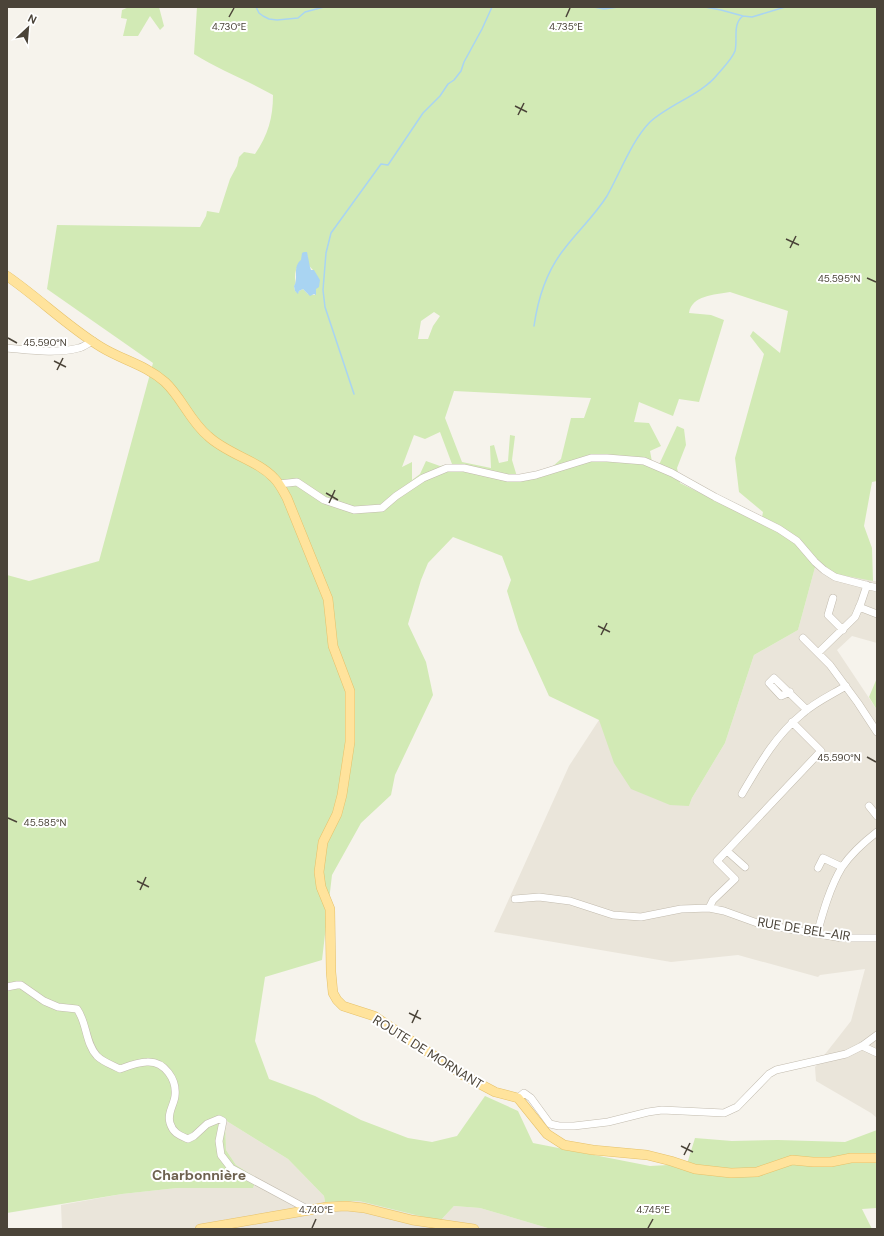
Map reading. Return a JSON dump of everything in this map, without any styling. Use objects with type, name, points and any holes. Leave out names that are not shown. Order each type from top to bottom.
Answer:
[{"type":"main road","name":"ROUTE DE MORNANT","points":[[7,276],[71,326],[101,347],[153,373],[177,395],[197,426],[208,437],[224,448],[268,473],[279,484],[287,498],[328,599],[333,646],[350,691],[350,742],[342,795],[337,814],[323,842],[319,872],[321,887],[330,909],[331,972],[333,993],[343,1006],[374,1016],[463,1075],[495,1092],[518,1098]]},
{"type":"main road","points":[[518,1098],[547,1134],[564,1145],[593,1150],[647,1155],[671,1160],[695,1169],[731,1173],[757,1172],[792,1160],[831,1162],[851,1158],[877,1158]]},
{"type":"main road","points":[[200,1229],[327,1207],[346,1206],[364,1208],[412,1220],[474,1229]]},
{"type":"street","points":[[7,348],[59,350],[80,348],[93,341]]},
{"type":"street","points":[[279,484],[297,482],[324,500],[354,510],[382,508],[396,496],[423,478],[447,468],[464,468],[508,478],[520,478],[536,475],[591,458],[644,461],[672,473],[715,497],[779,529],[797,541],[815,562],[835,577],[877,588]]},
{"type":"street","points":[[818,653],[843,630],[854,617],[867,585]]},
{"type":"street","points":[[833,598],[828,615],[843,630]]},
{"type":"street","points":[[859,607],[877,614]]},
{"type":"street","points":[[803,638],[830,665],[877,732]]},
{"type":"street","points":[[742,794],[776,740],[792,722],[807,710],[846,686]]},
{"type":"street","points":[[790,692],[807,710]]},
{"type":"street","points":[[709,908],[713,900],[734,879],[717,861],[821,751],[792,722]]},
{"type":"street","points":[[869,806],[877,816]]},
{"type":"street","points":[[817,934],[835,880],[842,867],[865,842],[877,832]]},
{"type":"street","points":[[727,851],[745,867]]},
{"type":"street","points":[[818,868],[823,858],[842,867]]},
{"type":"street","name":"RUE DE BEL-AIR","points":[[515,898],[539,897],[570,901],[613,915],[641,916],[681,909],[709,908],[724,911],[760,924],[842,938],[877,938]]},
{"type":"street","points":[[7,987],[17,985],[21,986],[44,1001],[58,1007],[77,1009],[81,1014],[92,1047],[97,1056],[105,1062],[120,1069],[148,1062],[158,1064],[168,1072],[174,1082],[175,1097],[170,1110],[169,1122],[174,1133],[188,1139],[194,1136],[207,1124],[220,1119],[223,1121],[219,1140],[221,1155],[231,1168],[309,1210]]},
{"type":"street","points":[[518,1098],[524,1094],[531,1098],[550,1124],[559,1126],[574,1126],[608,1122],[662,1110],[724,1113],[737,1107],[769,1074],[776,1070],[846,1054],[862,1046],[877,1035]]},
{"type":"street","points":[[862,1046],[877,1053]]},
{"type":"shaded area","points":[[817,560],[873,581],[877,581],[877,643],[852,636],[837,650],[877,710],[877,1118],[816,1081],[815,1067],[851,1021],[865,969],[820,975],[818,977],[738,955],[671,962],[494,932],[569,766],[599,720],[689,806],[692,798],[725,743],[754,655],[798,630]]},
{"type":"shaded area","points":[[225,1120],[288,1159],[324,1196],[325,1202],[359,1201],[440,1221],[454,1206],[480,1208],[551,1229],[231,1229],[226,1219],[216,1229],[62,1229],[61,1205],[122,1194],[177,1188],[253,1188],[257,1178],[236,1165],[226,1150]]},
{"type":"green space","points":[[129,7],[159,7],[164,26],[160,30],[150,16],[138,36],[123,36],[127,19],[121,18],[122,10]]},
{"type":"green space","points":[[197,7],[877,7],[877,481],[872,482],[864,526],[872,548],[873,581],[836,574],[817,560],[798,630],[754,655],[725,743],[692,798],[689,806],[670,805],[631,789],[614,763],[599,720],[549,696],[519,630],[507,591],[511,580],[502,556],[453,537],[428,563],[421,580],[408,624],[426,662],[433,695],[395,775],[391,795],[361,823],[332,875],[322,960],[265,977],[255,1041],[269,1079],[315,1096],[361,1120],[408,1138],[432,1142],[457,1136],[485,1096],[518,1111],[533,1143],[650,1166],[687,1164],[695,1138],[732,1141],[778,1140],[845,1142],[877,1130],[877,1208],[862,1209],[872,1229],[551,1229],[480,1208],[454,1206],[440,1221],[359,1201],[325,1202],[324,1196],[288,1159],[225,1120],[226,1150],[236,1165],[257,1178],[253,1188],[177,1188],[122,1194],[7,1213],[7,575],[29,581],[99,561],[153,363],[47,289],[57,225],[200,227],[207,211],[219,213],[239,157],[244,152],[255,154],[263,140],[271,119],[273,95],[194,54]],"holes":[[[308,256],[308,263],[316,275],[315,295],[308,294],[303,289],[298,293],[295,291],[294,286],[296,282],[296,270]],[[730,292],[788,311],[780,353],[753,331],[750,336],[764,354],[735,458],[739,492],[763,512],[761,523],[680,483],[677,468],[686,445],[684,429],[677,426],[657,469],[653,467],[650,451],[661,446],[649,423],[634,422],[639,402],[673,416],[679,399],[699,402],[724,320],[711,315],[689,313],[694,303],[699,299],[711,295]],[[434,312],[440,316],[433,326],[428,339],[418,339],[421,321]],[[454,391],[591,398],[584,418],[571,418],[561,459],[543,475],[518,480],[512,460],[515,436],[510,435],[508,461],[499,463],[494,445],[490,446],[491,468],[462,462],[445,418]],[[440,432],[452,464],[440,466],[426,461],[420,474],[412,480],[412,462],[402,467],[414,435],[425,439]]]},
{"type":"green space","points":[[877,678],[877,710],[869,697]]},
{"type":"water","points":[[307,252],[311,270],[314,270],[320,280],[319,287],[316,289],[316,295],[314,294],[310,296],[303,289],[299,291],[298,294],[295,291],[294,286],[296,280],[296,269],[301,260],[302,253]]},
{"type":"waterway","points":[[256,7],[259,13],[263,16],[269,19],[277,20],[298,18],[305,12],[324,7]]},
{"type":"waterway","points":[[354,394],[325,307],[323,290],[326,253],[331,233],[381,164],[388,165],[423,113],[440,96],[448,84],[454,80],[461,71],[464,62],[492,7]]},
{"type":"waterway","points":[[594,7],[604,9],[618,7]]},
{"type":"waterway","points":[[705,7],[752,17],[785,7]]},
{"type":"waterway","points":[[534,326],[544,285],[553,266],[565,248],[607,196],[627,157],[644,129],[657,116],[711,82],[732,57],[735,51],[736,28],[743,16]]},
{"type":"district","name":"Charbonnière","points":[[199,1175]]}]
